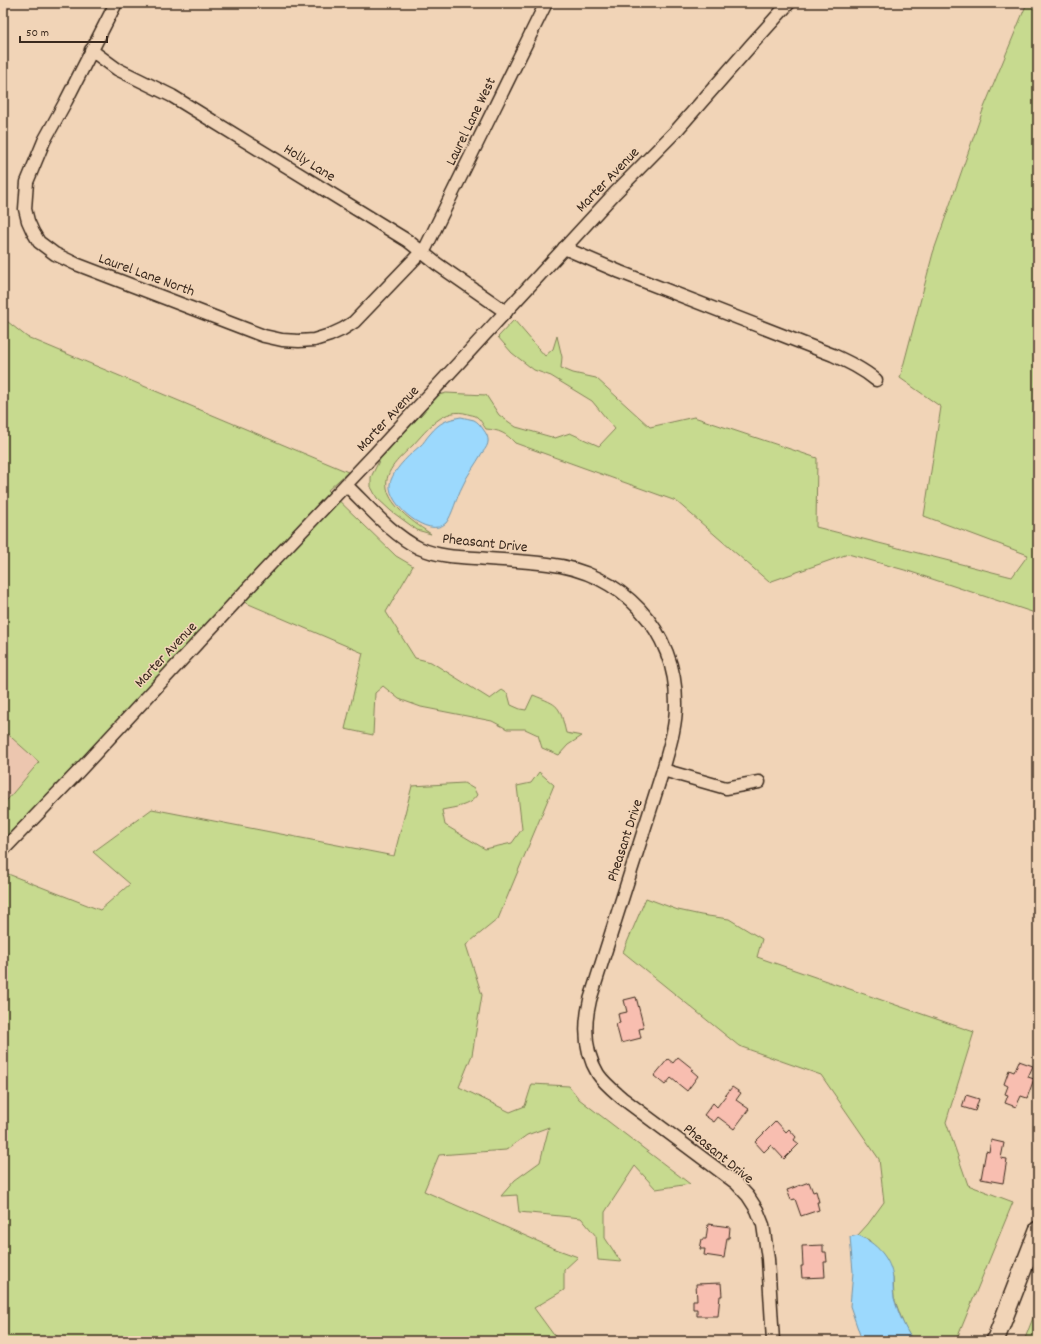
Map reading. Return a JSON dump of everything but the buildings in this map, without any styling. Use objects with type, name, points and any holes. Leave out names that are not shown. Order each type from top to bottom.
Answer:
[{"type":"main road","points":[[995,1341],[1038,1230]]},
{"type":"street","name":"Laurel Lane North","points":[[116,3],[44,141],[28,182],[25,209],[28,221],[39,242],[55,254],[76,264],[246,329],[282,340],[299,341],[314,340],[330,336],[354,322],[421,252]]},
{"type":"street","name":"Laurel Lane West","points":[[421,252],[426,247],[546,3]]},
{"type":"street","name":"Marter Avenue","points":[[3,850],[78,772],[615,193],[676,131],[789,3]]},
{"type":"street","name":"Holly Lane","points":[[91,50],[117,69],[172,96],[408,241],[437,264],[506,312]]},
{"type":"street","points":[[564,248],[620,272],[833,355],[869,373],[876,380]]},
{"type":"street","name":"Pheasant Drive","points":[[346,484],[387,525],[409,542],[420,548],[452,556],[548,564],[572,568],[607,583],[632,600],[659,634],[669,661],[675,689],[675,720],[663,770],[590,1000],[586,1031],[588,1046],[591,1061],[598,1075],[608,1086],[628,1103],[736,1183],[748,1196],[757,1210],[763,1225],[766,1242],[773,1341]]},
{"type":"street","points":[[663,770],[726,788],[759,782]]},
{"type":"shaded area","points":[[3,730],[39,762],[3,805]]},
{"type":"green space","points":[[1027,3],[1038,3],[1038,614],[908,571],[848,554],[769,582],[676,501],[515,443],[502,433],[495,430],[486,429],[476,416],[459,412],[444,416],[430,426],[394,464],[388,475],[387,488],[393,502],[404,514],[431,534],[417,530],[391,511],[377,498],[371,487],[371,477],[380,459],[439,395],[446,393],[486,395],[499,415],[516,427],[555,438],[570,433],[599,446],[615,429],[592,401],[551,376],[534,370],[512,353],[498,337],[514,320],[545,356],[553,349],[557,336],[562,357],[561,368],[573,373],[596,378],[650,427],[694,417],[817,458],[816,527],[1012,577],[1028,555],[924,516],[941,407],[900,378],[933,253],[983,110]]},
{"type":"green space","points":[[3,318],[27,337],[348,472],[328,490],[396,556],[413,566],[386,612],[415,658],[431,662],[490,699],[502,690],[508,694],[511,705],[520,709],[526,710],[533,695],[549,702],[560,711],[566,733],[582,736],[568,745],[559,755],[542,748],[538,735],[525,729],[507,729],[492,721],[421,707],[399,699],[383,686],[375,693],[373,735],[345,729],[363,653],[237,599],[3,849],[3,805],[39,762],[3,730]]},
{"type":"green space","points":[[539,772],[554,785],[498,919],[466,945],[482,995],[472,1055],[459,1087],[510,1112],[525,1106],[532,1084],[569,1086],[579,1099],[690,1184],[656,1189],[635,1166],[605,1212],[605,1238],[621,1262],[598,1260],[596,1236],[581,1218],[519,1212],[517,1195],[501,1196],[515,1180],[540,1162],[549,1127],[527,1135],[506,1150],[439,1155],[424,1191],[553,1248],[578,1257],[564,1270],[564,1290],[534,1308],[556,1338],[569,1341],[3,1341],[3,872],[100,910],[130,884],[93,852],[152,809],[394,856],[412,786],[464,783],[474,789],[477,795],[466,804],[442,810],[445,825],[485,849],[512,843],[522,829],[517,786],[531,783]]},
{"type":"green space","points":[[646,898],[678,910],[729,919],[762,939],[757,957],[974,1032],[946,1122],[968,1185],[1013,1202],[956,1341],[913,1341],[905,1328],[894,1298],[893,1278],[869,1240],[858,1235],[884,1202],[879,1159],[821,1075],[739,1046],[623,952]]},
{"type":"green space","points":[[1038,1305],[1038,1341],[1024,1341]]},
{"type":"water","points":[[461,417],[474,420],[478,423],[487,435],[488,444],[464,483],[446,523],[439,527],[430,527],[410,517],[402,510],[395,501],[391,492],[391,479],[402,463],[440,424]]},
{"type":"water","points":[[858,1235],[871,1242],[886,1258],[892,1271],[896,1304],[907,1331],[913,1341],[864,1341],[860,1335],[850,1306],[853,1272],[850,1237]]}]
